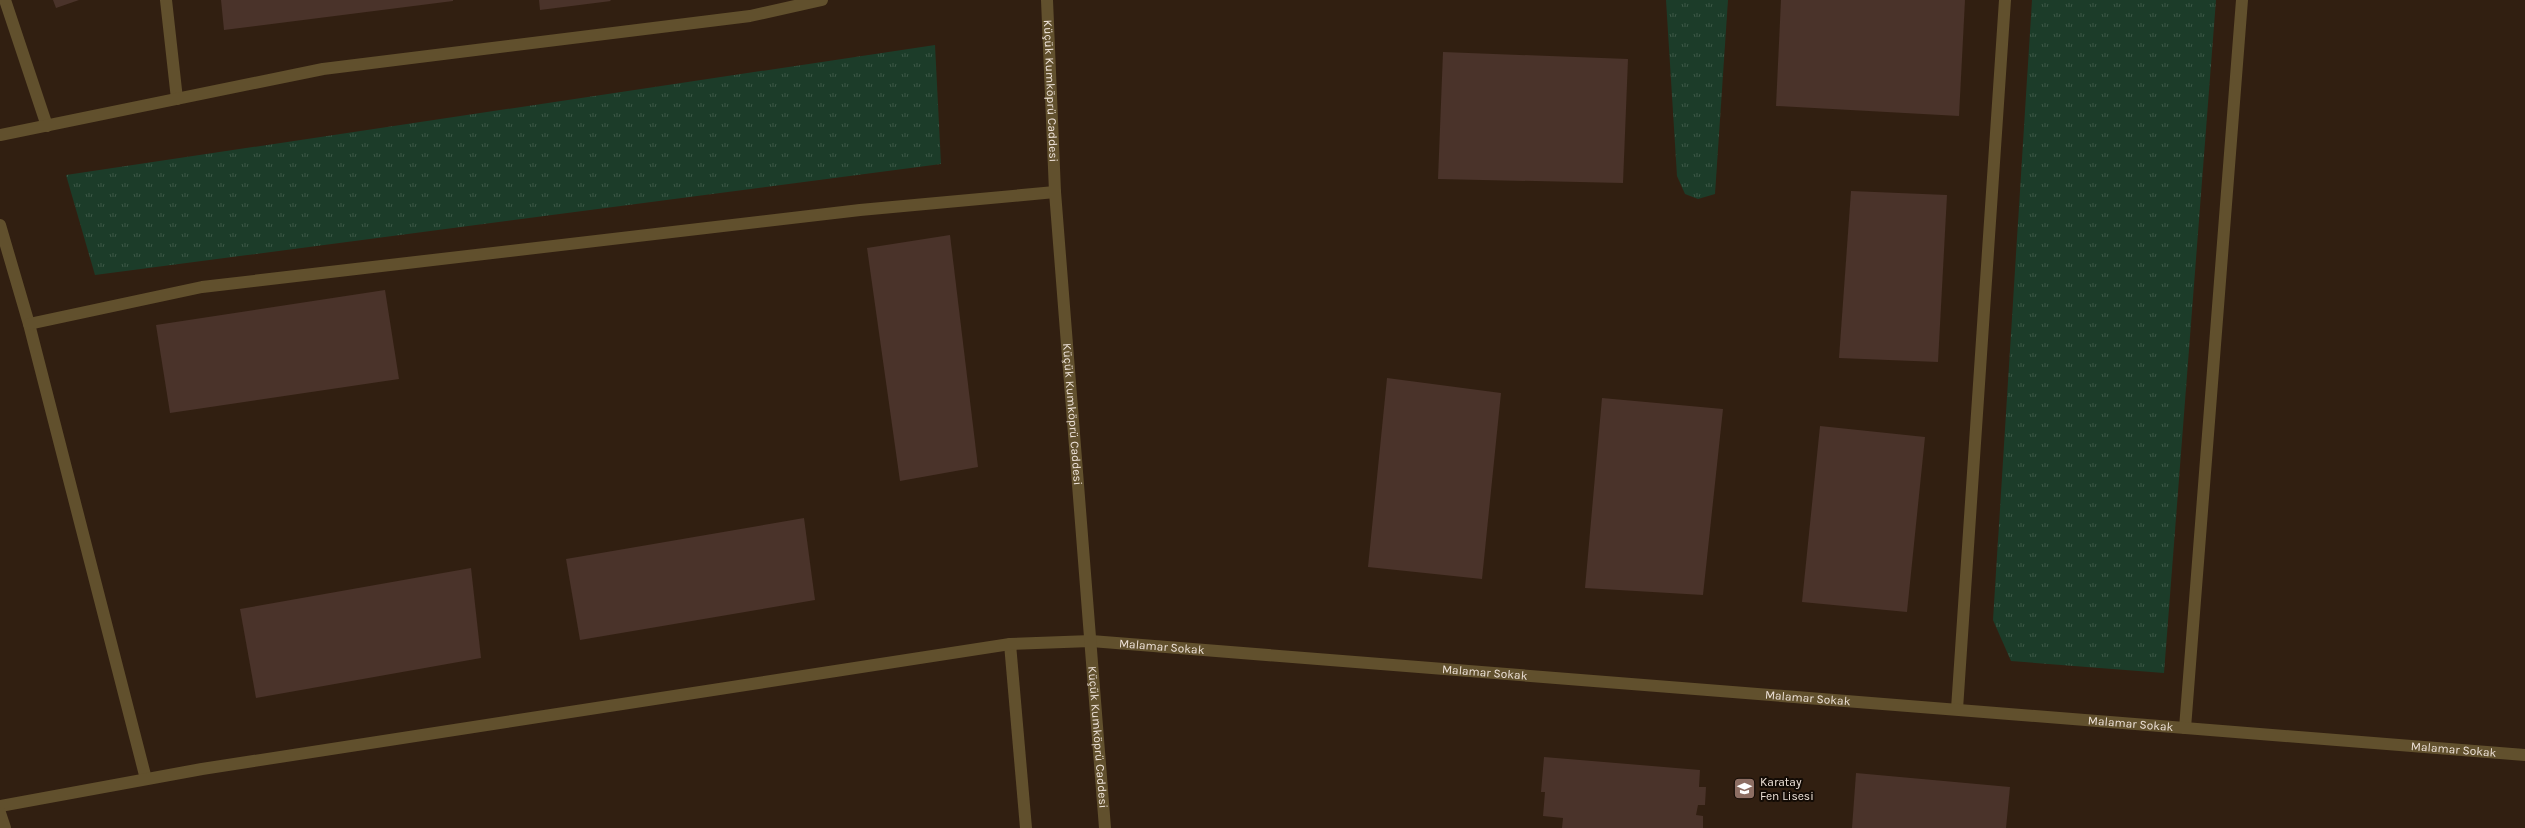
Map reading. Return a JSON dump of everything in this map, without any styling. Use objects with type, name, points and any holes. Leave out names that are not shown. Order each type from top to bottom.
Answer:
[{"type":"street","points":[[5,0],[47,126]]},
{"type":"street","points":[[166,0],[177,99]]},
{"type":"street","points":[[0,135],[323,69],[750,16],[822,0]]},
{"type":"street","name":"Küçük Kumköprü Caddesi","points":[[1047,0],[1055,192],[1105,828]]},
{"type":"street","points":[[1957,709],[2005,0]]},
{"type":"street","points":[[2185,728],[2242,0]]},
{"type":"street","points":[[29,324],[202,287],[860,210],[1055,192]]},
{"type":"street","points":[[0,225],[29,324],[146,780]]},
{"type":"street","name":"Malamar Sokak","points":[[0,806],[146,780],[1010,644],[1091,640],[2525,755]]},
{"type":"street","points":[[1010,644],[1026,828]]},
{"type":"street","points":[[0,813],[5,828]]},
{"type":"green space","points":[[1666,0],[1728,0],[1715,194],[1698,199],[1685,194],[1677,176]]},
{"type":"green space","points":[[2032,0],[2216,0],[2164,673],[2011,661],[1993,620]]},
{"type":"green space","points":[[935,45],[941,164],[95,275],[66,175]]},
{"type":"building","points":[[53,0],[79,0],[56,8]]},
{"type":"building","points":[[221,0],[453,0],[453,1],[224,30]]},
{"type":"building","points":[[539,0],[610,0],[611,1],[540,10]]},
{"type":"building","points":[[1781,0],[1965,0],[1959,116],[1776,106]]},
{"type":"building","points":[[1443,52],[1628,59],[1623,183],[1438,179]]},
{"type":"building","points":[[1851,191],[1947,195],[1938,362],[1839,358]]},
{"type":"building","points":[[950,235],[978,467],[900,481],[867,248]]},
{"type":"building","points":[[385,290],[399,379],[170,413],[156,325]]},
{"type":"building","points":[[1387,378],[1501,393],[1482,579],[1368,567]]},
{"type":"building","points":[[1602,398],[1723,409],[1703,595],[1585,588]]},
{"type":"building","points":[[1820,426],[1925,437],[1907,612],[1802,602]]},
{"type":"building","points":[[804,518],[815,600],[580,640],[566,559]]},
{"type":"building","points":[[471,568],[481,658],[256,698],[240,609]]},
{"type":"building","points":[[1544,757],[1700,770],[1699,787],[1706,787],[1705,805],[1698,805],[1696,815],[1703,816],[1703,828],[1562,828],[1563,818],[1543,816],[1545,792],[1541,792]]},
{"type":"building","points":[[1856,773],[2010,787],[2006,828],[1852,828]]},
{"type":"place","name":"Karatay Fen Lisesi","points":[[1745,789]]}]
